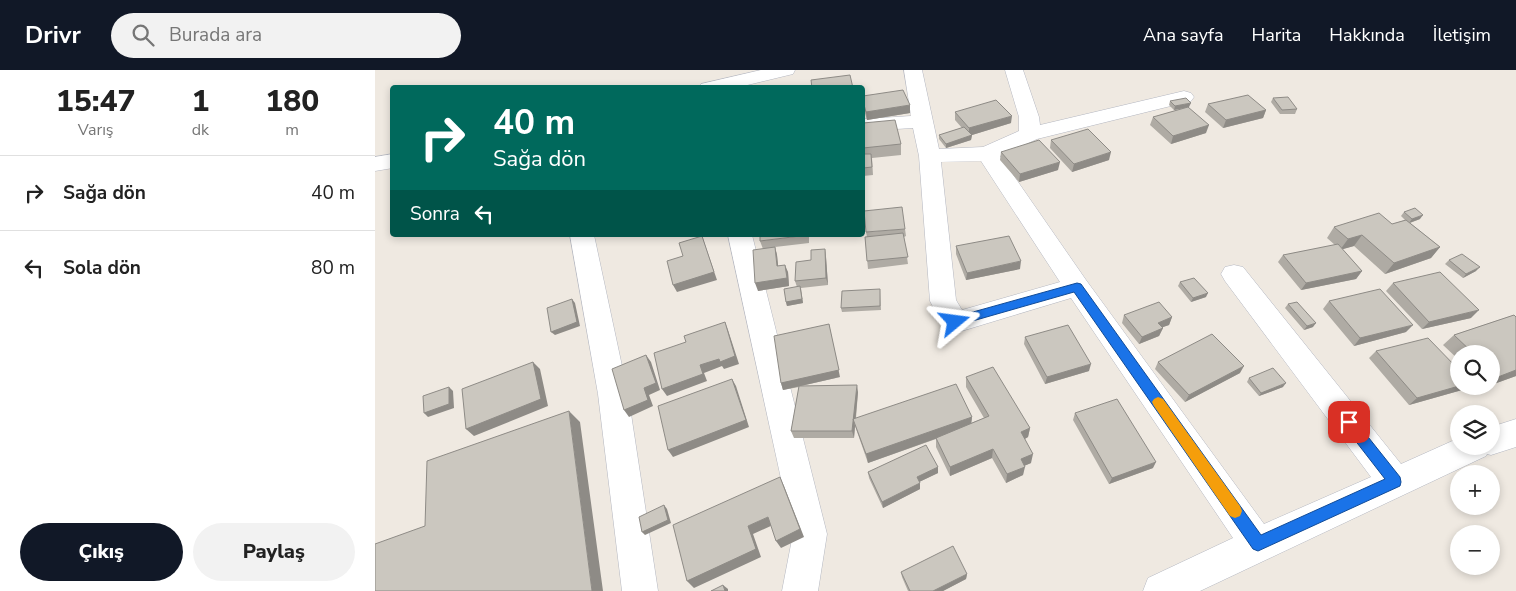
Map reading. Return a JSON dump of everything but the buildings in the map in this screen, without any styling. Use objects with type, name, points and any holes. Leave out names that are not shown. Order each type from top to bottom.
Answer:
[{"type":"street","points":[[721,85],[786,70]]},
{"type":"street","points":[[913,70],[930,156],[943,301],[955,322],[1077,287]]},
{"type":"street","points":[[1014,70],[1029,117],[1030,134]]},
{"type":"street","points":[[930,156],[987,154],[1030,134],[1184,97]]},
{"type":"street","points":[[865,125],[922,121]]},
{"type":"street","points":[[987,154],[1077,287],[1258,544]]},
{"type":"street","points":[[375,164],[390,162]]},
{"type":"street","points":[[582,237],[613,394],[640,591]]},
{"type":"street","points":[[740,237],[810,534],[800,591]]},
{"type":"street","points":[[1234,274],[1395,482]]},
{"type":"street","points":[[1161,591],[1258,544],[1395,482],[1501,441]]},
{"type":"slow traffic","points":[[1158,402],[1235,511]]},
{"type":"route","points":[[955,322],[1077,287],[1258,544],[1395,482],[1349,422]]}]
